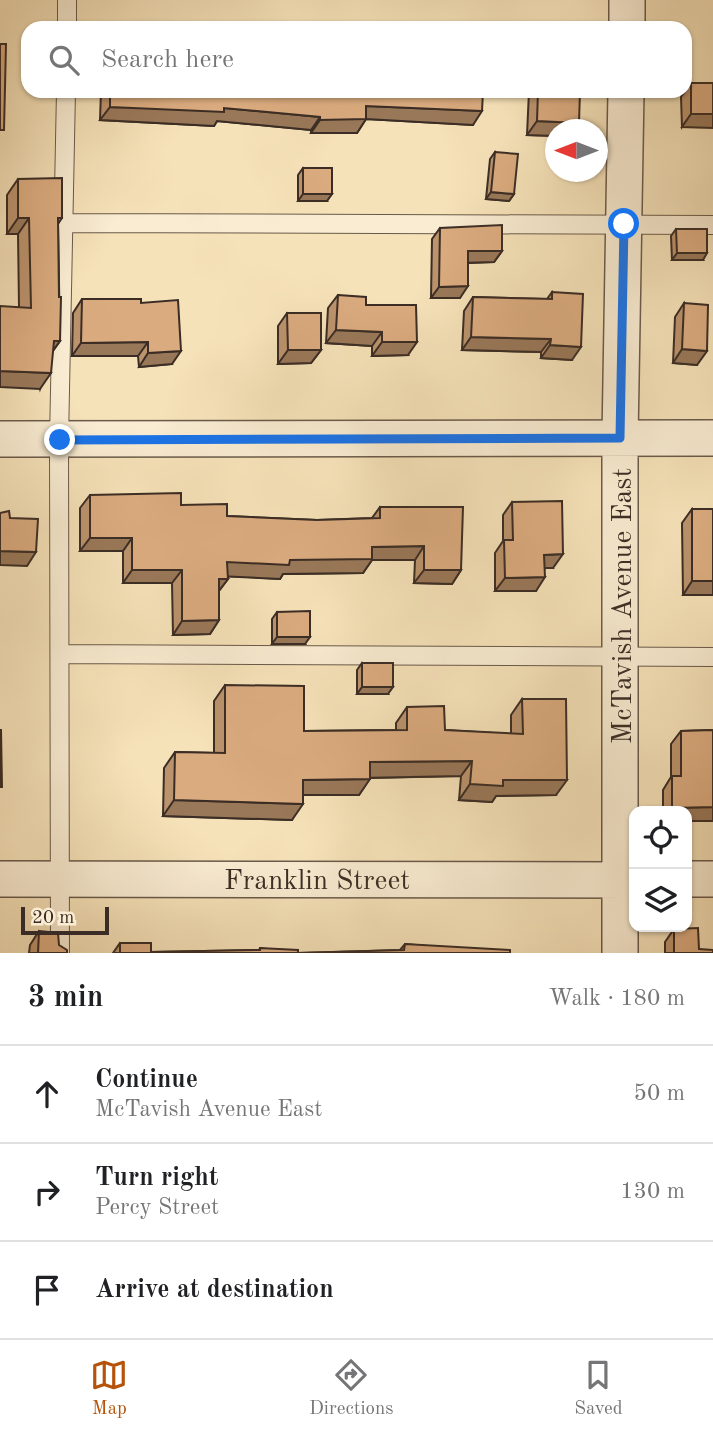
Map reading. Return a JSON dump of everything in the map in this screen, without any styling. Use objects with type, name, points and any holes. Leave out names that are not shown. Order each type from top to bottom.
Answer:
[{"type":"street","points":[[627,0],[627,21]]},
{"type":"street","name":"McTavish Avenue East","points":[[620,953],[628,880],[621,657],[620,438],[626,98]]},
{"type":"street","points":[[0,439],[713,438]]},
{"type":"street","name":"Franklin Street","points":[[0,879],[628,880]]},
{"type":"street","points":[[692,879],[713,879]]},
{"type":"lane","points":[[67,0],[67,21]]},
{"type":"lane","points":[[60,953],[60,440],[66,98]]},
{"type":"lane","points":[[63,223],[713,225]]},
{"type":"lane","points":[[60,654],[713,657]]},
{"type":"building","points":[[0,44],[6,44],[4,130],[0,130]]},
{"type":"building","points":[[692,83],[713,83],[713,114],[691,114]]},
{"type":"building","points":[[110,98],[483,98],[482,111],[366,106],[366,119],[320,120],[320,117],[224,108],[224,112],[110,107]]},
{"type":"building","points":[[538,98],[580,98],[579,119],[545,119],[545,121],[537,121]]},
{"type":"building","points":[[495,152],[518,154],[514,194],[491,192]]},
{"type":"building","points":[[303,168],[332,168],[332,194],[303,194]]},
{"type":"building","points":[[62,178],[62,218],[58,218],[60,341],[54,341],[51,373],[0,371],[0,306],[31,308],[29,218],[18,218],[18,179]]},
{"type":"building","points":[[502,225],[502,251],[468,251],[468,286],[439,287],[440,228]]},
{"type":"building","points":[[676,229],[707,229],[707,253],[677,253]]},
{"type":"building","points":[[552,292],[583,294],[581,347],[550,345],[551,339],[471,337],[473,297],[552,299]]},
{"type":"building","points":[[338,295],[366,297],[366,305],[416,305],[417,342],[382,342],[382,332],[336,330]]},
{"type":"building","points":[[82,299],[141,299],[141,303],[178,300],[181,351],[148,353],[148,342],[81,343]]},
{"type":"building","points":[[684,303],[708,305],[707,351],[682,349]]},
{"type":"building","points":[[287,313],[321,313],[321,350],[288,350]]},
{"type":"building","points":[[181,493],[181,505],[227,504],[227,516],[317,520],[380,518],[380,507],[463,507],[461,570],[424,570],[424,546],[372,547],[372,559],[290,560],[289,565],[227,562],[228,579],[219,579],[219,620],[182,621],[182,570],[132,570],[132,538],[90,538],[90,495]]},
{"type":"building","points":[[562,501],[563,554],[544,555],[545,577],[505,578],[504,540],[513,540],[512,502]]},
{"type":"building","points":[[692,509],[713,509],[713,581],[692,581]]},
{"type":"building","points":[[9,511],[10,518],[38,519],[36,552],[0,551],[0,513]]},
{"type":"building","points":[[310,611],[310,637],[277,637],[277,612]]},
{"type":"building","points":[[362,663],[393,663],[393,687],[362,687]]},
{"type":"building","points":[[225,685],[304,686],[304,731],[407,730],[407,707],[444,706],[445,730],[523,734],[522,699],[566,699],[567,780],[503,780],[503,786],[470,784],[472,761],[370,762],[370,779],[303,780],[303,804],[174,800],[175,752],[225,753]]},
{"type":"building","points":[[1,730],[2,787],[0,787]]},
{"type":"building","points":[[713,730],[713,807],[672,806],[672,776],[681,776],[681,731]]},
{"type":"building","points":[[692,928],[698,928],[699,949],[713,950],[713,953],[674,953],[674,932],[692,932]]},
{"type":"building","points":[[39,931],[58,933],[59,945],[67,950],[67,953],[38,953]]},
{"type":"building","points":[[120,943],[151,943],[151,952],[260,948],[298,950],[298,953],[120,953]]},
{"type":"building","points":[[405,944],[510,950],[510,953],[298,953],[404,950]]},
{"type":"route","points":[[60,440],[620,438],[624,224]]}]
